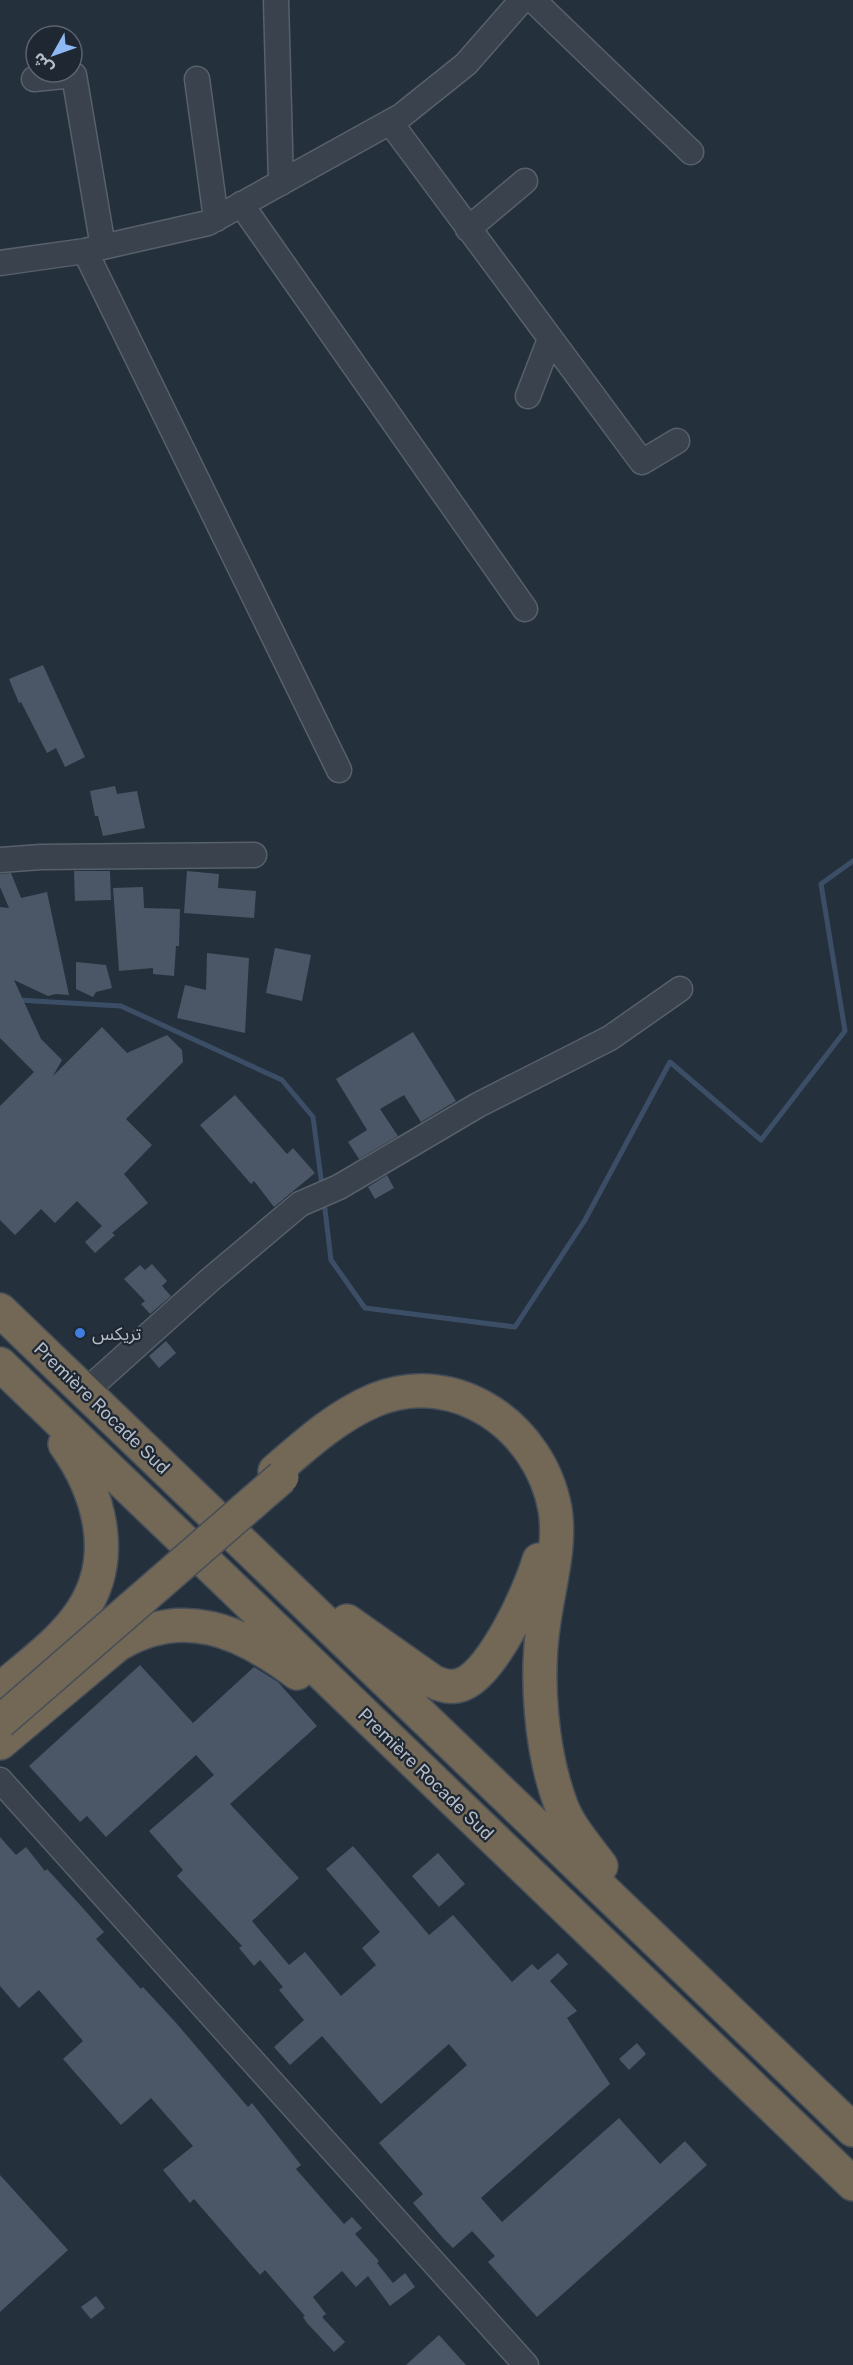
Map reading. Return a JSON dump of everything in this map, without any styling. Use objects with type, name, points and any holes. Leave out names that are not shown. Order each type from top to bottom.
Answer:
[{"type":"highway","name":"Première Rocade Sud","points":[[0,1310],[853,2130]]},
{"type":"highway","name":"Première Rocade Sud","points":[[10,1374],[853,2184]]},
{"type":"highway","points":[[0,1690],[58,1638],[83,1611],[93,1592],[100,1556],[100,1524],[90,1485],[78,1463],[10,1374]]},
{"type":"highway","points":[[0,1722],[279,1474],[308,1443],[345,1416],[376,1400],[405,1392],[435,1392],[466,1398],[494,1412],[519,1434],[534,1454],[546,1476],[555,1511],[556,1550],[539,1650],[546,1745],[561,1806],[581,1841],[679,1963]]},
{"type":"highway","points":[[0,1708],[279,1474],[333,1434],[379,1408],[420,1400],[449,1403],[489,1420],[522,1452],[531,1465],[543,1494],[546,1530],[534,1577],[512,1625],[498,1648],[476,1675],[463,1684],[447,1686],[432,1681],[365,1632],[283,1580]]},
{"type":"highway","points":[[0,1743],[117,1645],[135,1634],[175,1625],[202,1627],[247,1640],[262,1647],[330,1694],[359,1710]]},
{"type":"street","points":[[276,0],[281,183]]},
{"type":"street","points":[[0,264],[94,249],[208,223],[216,219],[401,116],[466,64],[522,0]]},
{"type":"street","points":[[533,0],[691,152]]},
{"type":"street","points":[[197,80],[216,219]]},
{"type":"street","points":[[75,84],[94,249],[339,770]]},
{"type":"street","points":[[390,122],[642,462],[677,441]]},
{"type":"street","points":[[468,229],[525,181]]},
{"type":"street","points":[[242,204],[525,609]]},
{"type":"street","points":[[528,396],[550,339]]},
{"type":"street","points":[[0,860],[41,857],[254,855]]},
{"type":"street","points":[[85,1392],[211,1279],[300,1204],[339,1187],[478,1105],[610,1038],[680,989]]},
{"type":"street","points":[[0,1780],[526,2365]]},
{"type":"building","points":[[43,665],[85,757],[65,767],[56,748],[47,753],[21,702],[19,703],[9,679]]},
{"type":"building","points":[[115,786],[117,794],[137,791],[145,828],[103,836],[98,816],[95,816],[90,791]]},
{"type":"building","points":[[74,871],[110,871],[111,900],[75,901]]},
{"type":"building","points":[[187,871],[219,874],[218,888],[256,891],[254,918],[184,913]]},
{"type":"building","points":[[11,873],[21,898],[47,892],[69,995],[48,996],[14,980],[41,1039],[62,1060],[53,1076],[102,1027],[127,1053],[167,1035],[182,1050],[183,1062],[126,1119],[152,1145],[124,1174],[148,1203],[112,1233],[115,1235],[95,1253],[85,1242],[102,1226],[77,1201],[55,1223],[41,1209],[15,1235],[0,1220],[0,1106],[34,1072],[0,1038],[0,907],[9,908],[0,887],[0,874]]},
{"type":"building","points":[[143,887],[144,908],[180,909],[179,946],[176,946],[174,976],[153,974],[153,968],[119,971],[113,888]]},
{"type":"building","points":[[275,948],[311,955],[302,1001],[266,993]]},
{"type":"building","points":[[207,953],[249,958],[245,1033],[177,1018],[185,985],[206,990]]},
{"type":"building","points":[[76,962],[106,965],[112,988],[96,992],[93,997],[76,989]]},
{"type":"building","points":[[413,1032],[456,1101],[421,1122],[404,1095],[380,1109],[398,1136],[359,1159],[348,1142],[367,1130],[336,1079]]},
{"type":"building","points":[[235,1095],[287,1154],[293,1148],[315,1173],[274,1207],[254,1181],[251,1184],[200,1125]]},
{"type":"building","points":[[387,1175],[394,1188],[375,1199],[368,1187]]},
{"type":"building","points":[[152,1264],[167,1281],[162,1286],[171,1296],[150,1314],[141,1304],[145,1301],[124,1279],[140,1265],[145,1270]]},
{"type":"building","points":[[166,1341],[176,1353],[159,1368],[149,1356]]},
{"type":"building","points":[[140,1665],[193,1723],[254,1667],[278,1682],[317,1726],[230,1804],[299,1878],[252,1921],[289,1965],[305,1952],[341,1996],[376,1965],[362,1948],[380,1932],[326,1869],[353,1846],[429,1935],[453,1915],[512,1982],[532,1964],[538,1970],[558,1953],[568,1964],[550,1981],[577,2011],[567,2018],[610,2084],[481,2198],[502,2222],[619,2118],[660,2164],[685,2141],[707,2165],[537,2317],[488,2262],[495,2256],[472,2231],[453,2248],[443,2238],[413,2203],[423,2194],[379,2143],[467,2065],[449,2044],[381,2104],[322,2036],[290,2065],[274,2047],[304,2020],[279,1990],[283,1987],[260,1960],[254,1966],[239,1948],[242,1946],[177,1876],[183,1870],[149,1831],[214,1775],[196,1755],[106,1837],[87,1816],[80,1822],[29,1766]]},
{"type":"building","points":[[0,1837],[16,1855],[26,1847],[45,1871],[47,1869],[104,1932],[96,1939],[141,1989],[143,1987],[177,2024],[248,2107],[252,2103],[301,2165],[296,2169],[344,2224],[352,2217],[362,2228],[355,2234],[379,2261],[377,2263],[393,2283],[405,2273],[415,2287],[390,2306],[368,2276],[356,2287],[342,2271],[313,2297],[326,2314],[322,2317],[345,2342],[334,2352],[307,2323],[303,2317],[305,2316],[265,2270],[260,2275],[194,2199],[190,2203],[163,2170],[193,2146],[151,2098],[121,2125],[63,2059],[83,2041],[39,1990],[19,2008],[0,1986]]},
{"type":"building","points":[[438,1853],[465,1884],[439,1907],[412,1876]]},
{"type":"building","points":[[637,2043],[646,2054],[629,2070],[619,2059]]},
{"type":"building","points":[[0,2175],[68,2250],[0,2312]]},
{"type":"building","points":[[96,2296],[105,2308],[91,2319],[81,2307]]},
{"type":"building","points":[[439,2335],[466,2365],[406,2365]]},
{"type":"waterway","points":[[324,1201],[331,1260],[365,1308],[515,1327],[585,1220],[670,1062],[761,1140],[845,1031],[821,884],[853,861]]},
{"type":"waterway","points":[[18,1000],[121,1006],[282,1080],[313,1117],[322,1186]]},
{"type":"place","name":"تريكس","points":[[80,1333]]}]
